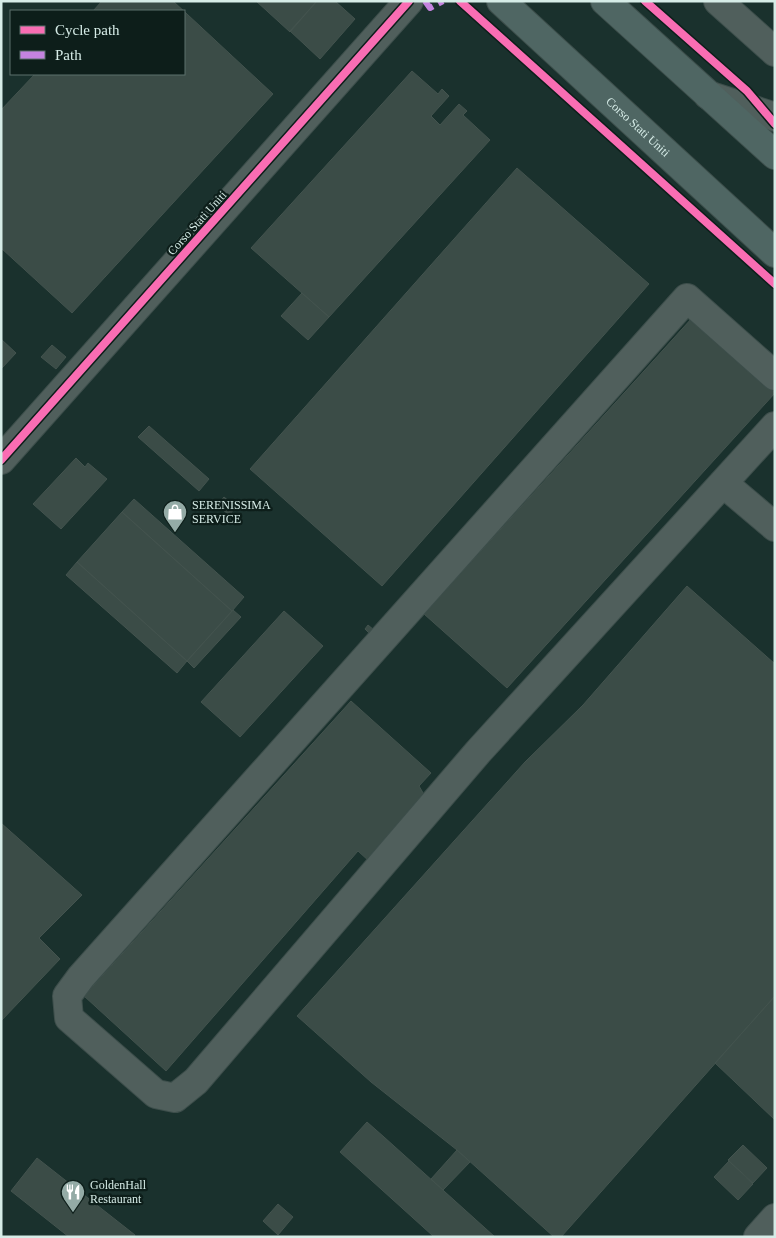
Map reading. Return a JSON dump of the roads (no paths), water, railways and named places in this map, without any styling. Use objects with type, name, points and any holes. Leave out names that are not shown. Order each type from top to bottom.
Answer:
[{"type":"main road","name":"Corso Stati Uniti","points":[[501,1],[775,253]]},
{"type":"main road","points":[[606,1],[775,155]]},
{"type":"street","name":"Corso Stati Uniti","points":[[1,460],[410,1]]},
{"type":"street","points":[[718,1],[775,52]]},
{"type":"street","points":[[708,95],[775,117]]},
{"type":"street","points":[[775,376],[687,298],[81,977],[67,996],[69,1018],[156,1094],[174,1098],[196,1081],[478,752],[775,426]]},
{"type":"street","points":[[723,483],[775,527]]},
{"type":"street","points":[[758,1237],[775,1218]]},
{"type":"place","name":"SERENISSIMA SERVICE","points":[[175,533]]},
{"type":"place","name":"GoldenHall Restaurant","points":[[73,1213]]}]
